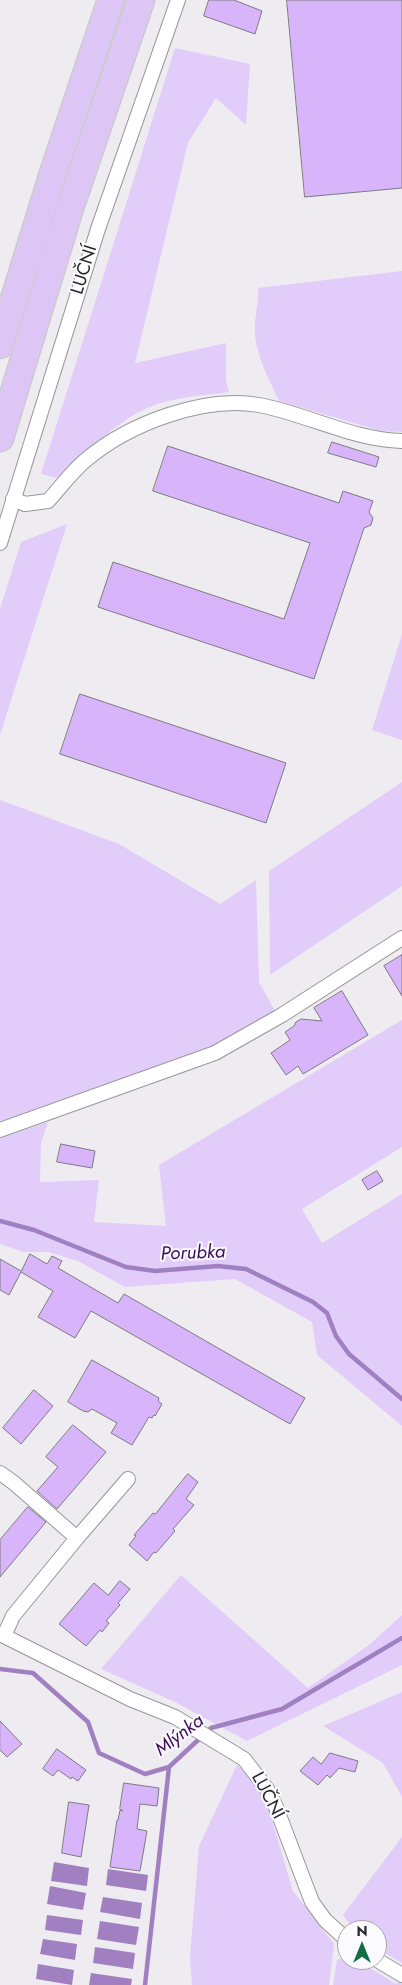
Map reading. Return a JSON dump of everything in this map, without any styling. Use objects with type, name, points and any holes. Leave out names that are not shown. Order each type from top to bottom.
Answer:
[{"type":"highway","points":[[0,346],[54,170],[111,0]]},
{"type":"highway","points":[[0,438],[70,208],[141,0]]},
{"type":"street","name":"LUČNÍ","points":[[0,543],[98,229],[178,0]]},
{"type":"street","points":[[13,499],[26,504],[48,501],[86,460],[125,432],[188,409],[223,402],[259,405],[375,438],[402,441]]},
{"type":"street","points":[[0,1130],[215,1053],[282,1015],[402,938]]},
{"type":"street","points":[[0,1473],[77,1538]]},
{"type":"street","points":[[2,1635],[13,1616],[128,1479]]},
{"type":"street","name":"LUČNÍ","points":[[2,1635],[130,1698],[175,1717],[244,1759],[267,1789],[276,1807],[312,1902],[325,1920],[337,1931]]},
{"type":"street","points":[[387,1966],[402,1975]]},
{"type":"shaded area","points":[[175,48],[250,64],[246,125],[216,98],[188,143],[135,363],[226,343],[226,380],[229,392],[163,402],[143,410],[110,432],[61,479],[41,474]]},
{"type":"shaded area","points":[[402,271],[402,432],[381,431],[279,401],[262,364],[256,344],[255,323],[258,288]]},
{"type":"shaded area","points":[[67,524],[0,735],[0,609],[21,542]]},
{"type":"shaded area","points":[[402,634],[402,740],[372,730]]},
{"type":"shaded area","points":[[402,782],[402,886],[270,975],[269,871]]},
{"type":"shaded area","points":[[0,800],[119,844],[220,904],[256,880],[259,982],[275,1011],[205,1053],[33,1112],[0,1121]]},
{"type":"shaded area","points":[[402,1020],[402,1147],[302,1209],[322,1243],[402,1194],[402,1426],[317,1355],[312,1322],[235,1279],[125,1287],[78,1261],[48,1252],[23,1252],[0,1244],[0,1138],[48,1122],[41,1143],[40,1182],[99,1180],[94,1222],[166,1226],[159,1165]]},
{"type":"shaded area","points":[[181,1575],[308,1688],[369,1645],[402,1615],[402,1665],[247,1741],[175,1702],[101,1669]]},
{"type":"shaded area","points":[[402,1692],[402,1797],[383,1763],[323,1726]]},
{"type":"shaded area","points":[[237,1765],[252,1777],[268,1807],[293,1891],[334,1944],[329,1985],[192,1985],[190,1957],[199,1846]]},
{"type":"shaded area","points":[[402,1837],[402,1963],[387,1954],[387,1920],[347,1920],[343,1915]]},
{"type":"shaded area","points":[[54,1862],[89,1868],[87,1886],[51,1881]]},
{"type":"shaded area","points":[[108,1869],[148,1875],[146,1891],[106,1885]]},
{"type":"shaded area","points":[[50,1886],[86,1893],[83,1910],[47,1904]]},
{"type":"shaded area","points":[[103,1897],[142,1903],[140,1919],[100,1912]]},
{"type":"shaded area","points":[[47,1915],[83,1920],[81,1935],[45,1930]]},
{"type":"shaded area","points":[[100,1921],[139,1927],[136,1945],[97,1939]]},
{"type":"shaded area","points":[[43,1939],[77,1944],[75,1960],[40,1954]]},
{"type":"shaded area","points":[[95,1947],[135,1953],[133,1969],[93,1963]]},
{"type":"shaded area","points":[[337,1960],[337,1970],[373,1970],[396,1984],[402,1979],[402,1985],[333,1985]]},
{"type":"shaded area","points":[[38,1964],[74,1970],[72,1985],[36,1979]]},
{"type":"shaded area","points":[[91,1973],[132,1979],[131,1985],[89,1985]]},
{"type":"building","points":[[209,0],[234,0],[262,11],[255,34],[204,16]]},
{"type":"building","points":[[287,0],[402,0],[402,188],[305,197]]},
{"type":"building","points":[[332,442],[379,457],[376,467],[328,453]]},
{"type":"building","points":[[168,446],[339,503],[343,491],[373,501],[369,512],[373,518],[371,525],[364,528],[314,679],[98,607],[113,562],[284,619],[310,543],[153,491]]},
{"type":"building","points":[[80,694],[286,763],[266,823],[60,754]]},
{"type":"building","points":[[402,955],[402,996],[384,966]]},
{"type":"building","points":[[342,991],[368,1035],[303,1074],[298,1066],[286,1075],[271,1053],[290,1040],[285,1032],[301,1019],[322,1021],[314,1008]]},
{"type":"building","points":[[61,1144],[95,1151],[92,1168],[57,1162]]},
{"type":"building","points":[[377,1171],[383,1181],[368,1190],[362,1180]]},
{"type":"building","points":[[30,1254],[47,1264],[52,1256],[62,1261],[58,1268],[118,1303],[124,1294],[305,1398],[290,1424],[91,1311],[75,1338],[38,1317],[53,1291],[21,1272],[9,1295],[0,1290],[0,1259],[21,1271]]},
{"type":"building","points":[[92,1360],[159,1398],[158,1401],[162,1404],[155,1416],[149,1417],[132,1445],[111,1433],[117,1423],[92,1409],[88,1412],[83,1411],[68,1402]]},
{"type":"building","points":[[34,1390],[53,1406],[21,1444],[3,1428]]},
{"type":"building","points":[[73,1425],[106,1452],[57,1509],[37,1491],[58,1467],[46,1457]]},
{"type":"building","points":[[188,1474],[198,1482],[186,1499],[194,1505],[173,1529],[175,1531],[147,1561],[129,1545],[136,1536],[134,1535],[153,1513],[155,1514]]},
{"type":"building","points":[[28,1507],[46,1522],[0,1577],[0,1540]]},
{"type":"building","points":[[120,1581],[130,1589],[118,1603],[120,1605],[106,1621],[109,1623],[86,1646],[59,1624],[94,1583],[108,1595]]},
{"type":"building","points":[[0,1721],[22,1744],[7,1757],[0,1750]]},
{"type":"building","points":[[57,1749],[86,1770],[78,1781],[72,1777],[71,1779],[58,1770],[53,1776],[43,1769]]},
{"type":"building","points":[[330,1753],[358,1761],[355,1772],[339,1768],[330,1778],[327,1775],[318,1785],[300,1771],[313,1757],[321,1764]]},
{"type":"building","points":[[124,1783],[159,1788],[157,1806],[140,1804],[137,1829],[147,1831],[140,1871],[110,1867],[117,1820],[120,1810],[123,1811],[120,1809]]},
{"type":"building","points":[[69,1802],[89,1805],[81,1857],[62,1853]]},
{"type":"waterway","name":"Porubka","points":[[0,1221],[34,1230],[126,1267],[155,1271],[218,1266],[246,1269],[313,1302],[327,1313],[336,1336],[349,1354],[402,1399]]},
{"type":"waterway","name":"Mlýnka","points":[[0,1669],[33,1673],[88,1722],[99,1753],[145,1774],[169,1767],[211,1728],[282,1709],[402,1638]]},
{"type":"waterway","points":[[145,1985],[169,1767]]}]
